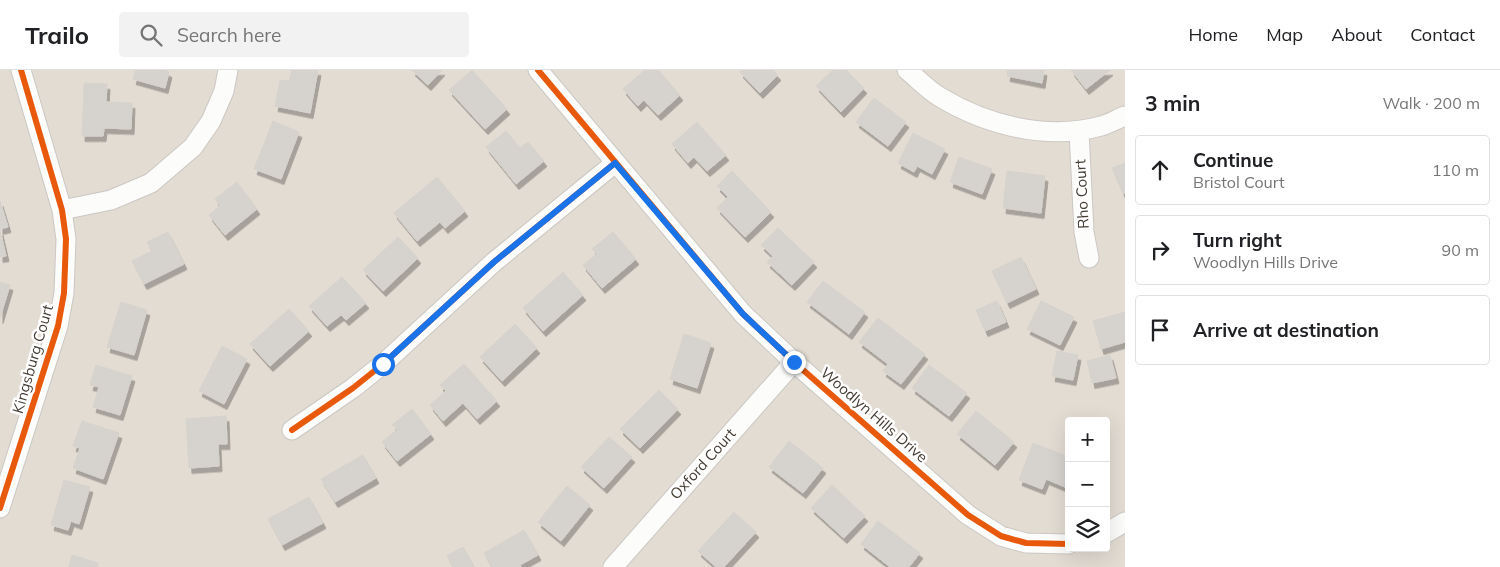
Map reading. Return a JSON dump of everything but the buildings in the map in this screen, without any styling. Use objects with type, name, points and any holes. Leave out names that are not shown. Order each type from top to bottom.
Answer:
[{"type":"street","name":"Kingsburg Court","points":[[0,508],[58,326],[64,293],[66,238],[62,210],[21,70]]},
{"type":"street","points":[[62,210],[111,200],[151,184],[193,147],[211,121],[224,91],[228,70]]},
{"type":"street","name":"Woodlyn Hills Drive","points":[[538,70],[743,314],[794,362],[968,515],[1001,536],[1026,543],[1065,544]]},
{"type":"street","points":[[908,70],[939,96],[983,119],[1019,128],[1055,132],[1079,131],[1102,126],[1125,116]]},
{"type":"street","name":"Rho Court","points":[[1079,131],[1084,232],[1089,258]]},
{"type":"street","points":[[292,430],[353,388],[383,364],[494,262],[615,163]]},
{"type":"street","name":"Oxford Court","points":[[612,567],[794,362]]},
{"type":"street","points":[[1110,531],[1125,522]]},
{"type":"shaded area","points":[[0,70],[1125,70],[1125,567],[0,567]]},
{"type":"cycle path","points":[[0,508],[58,326],[64,293],[66,239],[62,210],[21,70]]},
{"type":"cycle path","points":[[538,70],[743,314],[794,362],[968,515],[1001,536],[1026,543],[1065,544]]},
{"type":"cycle path","points":[[292,430],[353,388],[383,364],[494,262],[615,163]]},
{"type":"route","points":[[383,364],[494,262],[615,163],[743,314],[794,362]]}]
